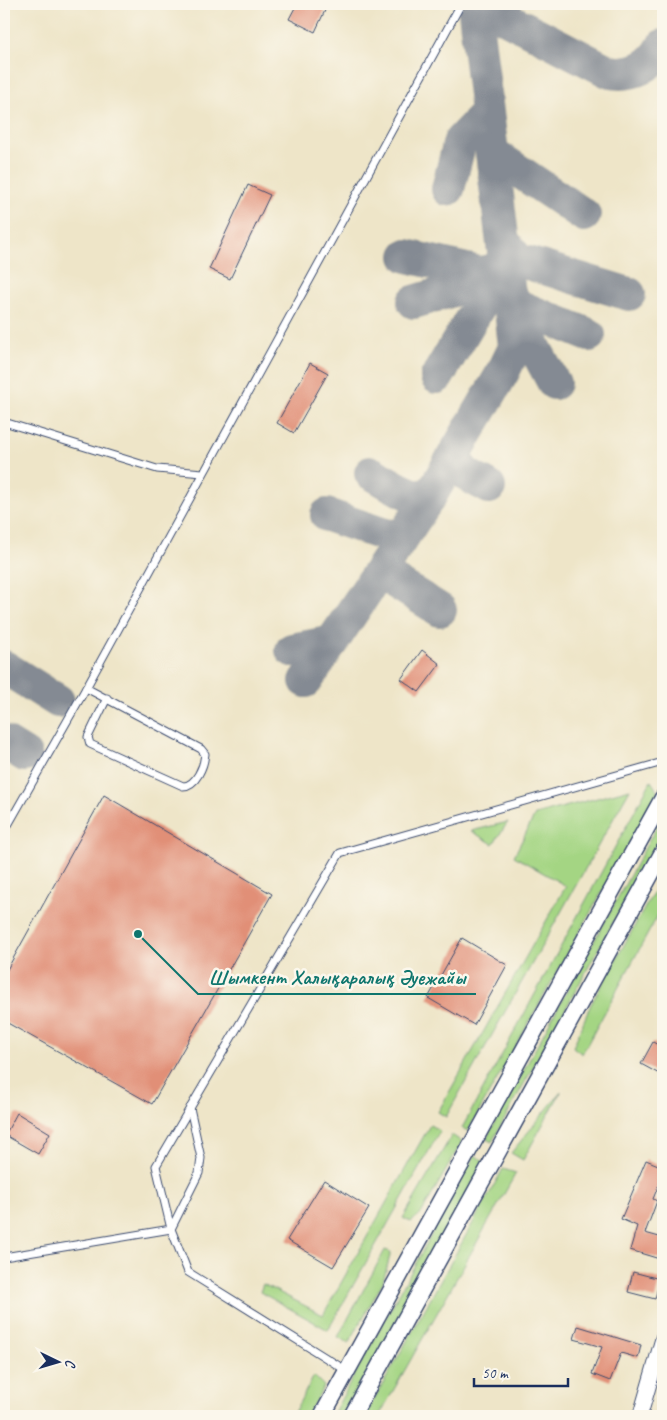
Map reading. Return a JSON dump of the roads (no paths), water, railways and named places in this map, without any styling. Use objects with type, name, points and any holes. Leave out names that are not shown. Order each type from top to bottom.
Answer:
[{"type":"street","points":[[322,1416],[663,798]]},
{"type":"street","points":[[352,1416],[663,852]]},
{"type":"street","points":[[640,1416],[663,1337]]},
{"type":"lane","points":[[4,832],[86,688],[461,4]]},
{"type":"lane","points":[[4,422],[157,469],[203,474]]},
{"type":"lane","points":[[86,688],[107,698],[201,749],[205,754],[204,761],[189,786],[183,786],[90,744],[88,737],[107,698]]},
{"type":"lane","points":[[347,1371],[188,1272],[171,1229],[156,1166],[340,853],[663,762]]},
{"type":"lane","points":[[171,1229],[199,1173],[201,1158],[190,1108]]},
{"type":"lane","points":[[4,1257],[171,1229]]},
{"type":"place","name":"Шымкент Халықаралық Әуежайы","points":[[138,934]]}]
